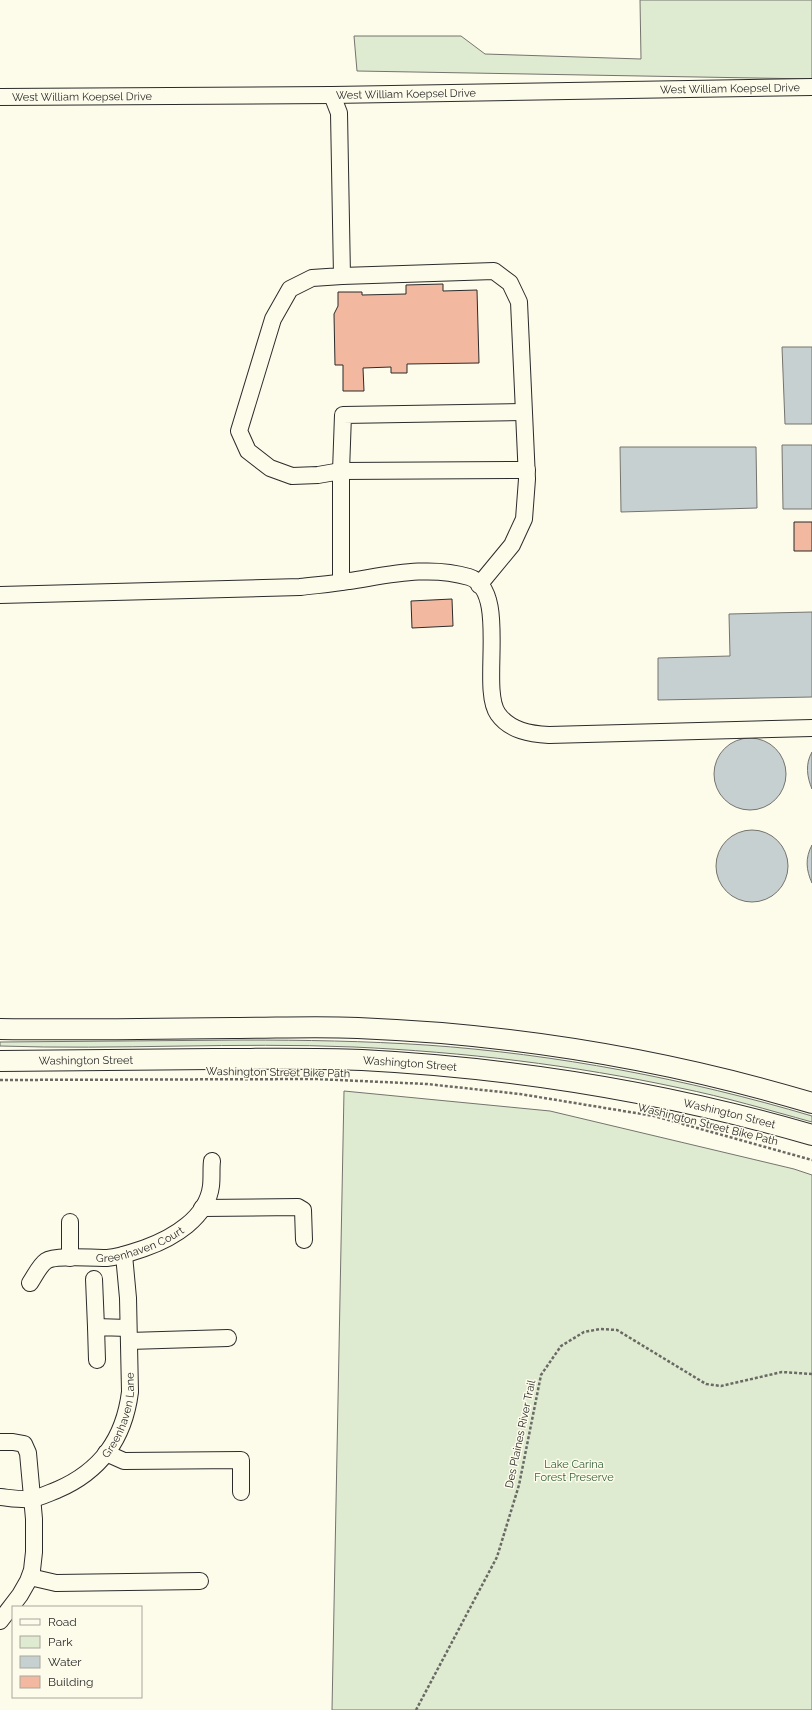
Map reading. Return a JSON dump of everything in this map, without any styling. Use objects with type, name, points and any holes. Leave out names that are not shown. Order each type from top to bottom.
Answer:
[{"type":"main road","points":[[0,1029],[357,1028],[487,1038],[605,1054],[649,1062],[728,1080],[812,1103]]},
{"type":"main road","name":"Washington Street","points":[[0,1061],[301,1059],[361,1060],[486,1069],[647,1094],[718,1109],[812,1135]]},
{"type":"street","name":"West William Koepsel Drive","points":[[0,97],[332,95],[812,87]]},
{"type":"street","points":[[332,95],[339,113],[342,276]]},
{"type":"street","points":[[479,585],[512,545],[524,519],[527,470],[523,412],[519,302],[510,283],[494,271],[312,278],[290,289],[273,319],[239,431],[248,451],[270,468],[292,476],[342,470],[527,470]]},
{"type":"street","points":[[341,582],[343,415],[523,412]]},
{"type":"street","points":[[0,595],[300,587],[395,573],[438,571],[471,578],[485,591],[491,618],[491,690],[497,713],[510,726],[531,734],[550,735],[812,728]]},
{"type":"street","name":"Greenhaven Court","points":[[30,1283],[46,1261],[55,1258],[109,1258],[124,1255],[157,1243],[176,1233],[192,1222],[202,1208],[211,1187],[212,1161]]},
{"type":"street","points":[[202,1208],[298,1207],[302,1210],[304,1240]]},
{"type":"street","points":[[70,1222],[70,1258]]},
{"type":"street","name":"Greenhaven Lane","points":[[0,1497],[32,1499],[75,1482],[99,1463],[118,1436],[128,1406],[130,1392],[124,1255]]},
{"type":"street","points":[[94,1279],[97,1360]]},
{"type":"street","points":[[96,1327],[128,1334],[228,1338]]},
{"type":"street","points":[[0,1442],[24,1444],[28,1453],[32,1499],[34,1552],[30,1577],[20,1595],[0,1620]]},
{"type":"street","points":[[106,1453],[124,1461],[241,1460],[241,1492]]},
{"type":"street","points":[[30,1577],[56,1583],[200,1581]]},
{"type":"path","name":"Washington Street Bike Path","points":[[0,1080],[316,1079],[427,1084],[520,1094],[654,1116],[812,1160]]},
{"type":"path","name":"Des Plaines River Trail","points":[[416,1710],[497,1557],[519,1485],[541,1375],[561,1346],[584,1332],[600,1329],[617,1330],[706,1384],[721,1386],[782,1372],[812,1374]]},
{"type":"green space","points":[[640,0],[812,0],[812,79],[357,71],[354,36],[461,36],[485,54],[641,59]]},
{"type":"green space","points":[[242,1040],[334,1041],[426,1045],[524,1055],[621,1070],[717,1091],[812,1116],[812,1122],[713,1095],[640,1080],[559,1066],[436,1052],[354,1047],[266,1045],[88,1047],[0,1046],[0,1042]]},
{"type":"green space","name":"Lake Carina Forest Preserve","points":[[344,1091],[550,1111],[794,1169],[812,1175],[812,1710],[332,1710]]},
{"type":"water","points":[[782,347],[812,347],[812,424],[785,424]]},
{"type":"water","points":[[782,445],[812,445],[812,509],[783,509]]},
{"type":"water","points":[[620,447],[756,447],[757,508],[621,512]]},
{"type":"water","points":[[812,612],[812,697],[658,700],[658,658],[730,656],[729,614]]},
{"type":"water","points":[[750,738],[770,744],[780,754],[786,774],[780,794],[770,804],[750,810],[730,804],[720,794],[714,774],[720,754],[730,744]]},
{"type":"water","points":[[812,752],[812,789],[809,780],[808,761]]},
{"type":"water","points":[[752,830],[766,833],[778,840],[785,852],[788,866],[785,880],[778,892],[766,899],[752,902],[738,899],[726,892],[719,880],[716,866],[719,852],[726,840],[738,833]]},
{"type":"water","points":[[812,845],[812,883],[808,873],[807,859]]},
{"type":"building","points":[[443,284],[443,291],[477,290],[479,363],[407,364],[407,373],[391,373],[391,367],[363,368],[364,391],[343,391],[343,365],[335,365],[334,314],[338,306],[338,292],[362,292],[362,295],[406,294],[406,285]]},
{"type":"building","points":[[794,522],[812,522],[812,551],[794,551]]},
{"type":"building","points":[[452,599],[453,626],[412,628],[411,601]]}]
